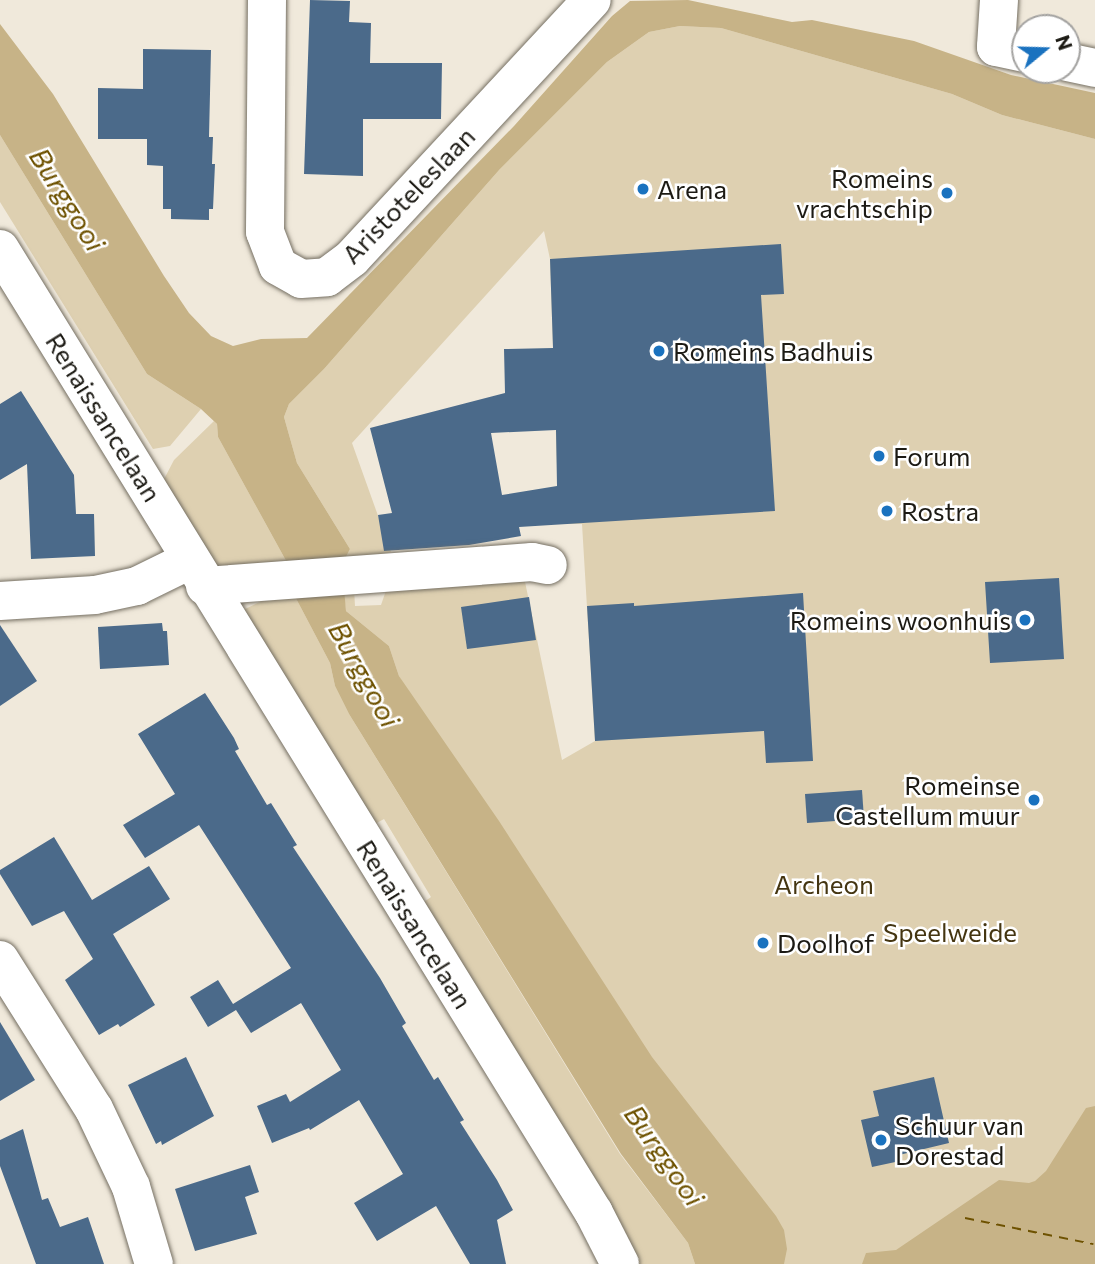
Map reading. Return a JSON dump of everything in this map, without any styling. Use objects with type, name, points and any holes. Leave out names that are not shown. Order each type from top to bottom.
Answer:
[{"type":"street","name":"Aristoteleslaan","points":[[267,0],[265,232],[278,265],[301,279],[327,277],[352,258],[592,0]]},
{"type":"street","points":[[999,0],[996,47],[1011,50]]},
{"type":"street","name":"Renaissancelaan","points":[[0,249],[594,1213],[620,1264]]},
{"type":"street","points":[[0,601],[105,593],[198,573],[265,582],[532,562],[548,565]]},
{"type":"street","points":[[0,960],[94,1108],[131,1187],[154,1264]]},
{"type":"green space","name":"Archeon","points":[[680,26],[721,28],[952,94],[1002,115],[1095,139],[1095,1264],[737,1264],[399,676],[389,646],[346,611],[343,589],[354,589],[355,606],[381,605],[389,582],[524,577],[562,760],[595,741],[582,524],[559,524],[550,259],[544,231],[352,443],[391,552],[342,565],[350,549],[297,463],[284,417],[289,404],[324,369],[500,169],[607,62],[649,32]]},
{"type":"green space","points":[[0,135],[147,374],[201,409],[170,446],[153,449],[0,202]]},
{"type":"green space","points":[[214,421],[217,424],[218,437],[290,568],[216,570],[162,483],[174,460]]},
{"type":"green space","points":[[290,587],[330,663],[335,686],[349,714],[620,1154],[688,1243],[695,1264],[633,1264],[421,904],[431,897],[384,819],[373,825],[239,612]]},
{"type":"water","name":"Burggooi","points":[[688,0],[792,22],[812,20],[914,41],[1011,75],[1011,84],[1053,84],[1095,93],[1095,139],[1002,115],[952,94],[721,28],[680,26],[649,32],[607,62],[500,169],[324,369],[289,404],[284,417],[297,463],[350,549],[342,565],[346,611],[389,646],[399,676],[499,821],[652,1057],[776,1216],[784,1230],[787,1249],[784,1264],[695,1264],[688,1243],[621,1154],[349,714],[335,686],[330,663],[290,587],[290,568],[218,437],[217,424],[201,409],[147,374],[0,135],[0,24],[53,94],[189,313],[211,336],[233,346],[261,339],[307,338],[514,126],[612,16],[630,1]]},
{"type":"water","points":[[1095,1106],[1095,1264],[862,1264],[866,1253],[896,1250],[999,1180],[1029,1183],[1035,1181],[1046,1171],[1086,1108]]},
{"type":"building","points":[[310,0],[350,1],[349,22],[371,23],[370,63],[442,63],[441,119],[363,119],[363,176],[304,174]]},
{"type":"building","points":[[143,49],[211,50],[209,137],[213,137],[212,164],[215,164],[213,209],[209,209],[209,220],[171,219],[171,209],[163,209],[163,166],[147,165],[147,139],[98,139],[98,88],[143,89]]},
{"type":"building","name":"Romeins Badhuis","points":[[781,244],[784,294],[761,295],[775,511],[519,527],[521,536],[469,545],[384,551],[378,515],[392,513],[370,428],[505,393],[504,349],[553,348],[550,259]],"holes":[[[556,430],[557,486],[502,495],[491,433]]]},
{"type":"building","points":[[21,391],[74,475],[76,514],[94,514],[95,556],[31,559],[27,464],[0,480],[0,404]]},
{"type":"building","name":"Romeins woonhuis","points":[[1059,578],[1064,659],[990,663],[985,582]]},
{"type":"building","points":[[803,593],[813,761],[766,763],[764,731],[595,741],[587,606],[634,603],[634,606]]},
{"type":"building","points":[[529,597],[536,640],[467,649],[461,607]]},
{"type":"building","points":[[162,623],[163,631],[167,631],[169,665],[100,669],[98,627]]},
{"type":"building","points":[[0,625],[37,681],[0,706]]},
{"type":"building","points":[[205,693],[234,738],[239,749],[235,751],[267,805],[271,803],[297,845],[293,847],[380,978],[406,1023],[402,1026],[434,1080],[438,1077],[464,1120],[460,1122],[513,1210],[497,1220],[506,1264],[470,1264],[436,1206],[377,1241],[354,1203],[403,1174],[359,1100],[310,1130],[309,1128],[272,1143],[257,1106],[286,1094],[290,1102],[341,1070],[301,1003],[251,1033],[236,1010],[208,1027],[190,997],[218,980],[233,1004],[291,968],[199,825],[145,858],[123,825],[175,794],[138,734]]},
{"type":"building","points":[[862,790],[864,819],[807,823],[805,794]]},
{"type":"building","points":[[54,837],[92,900],[149,866],[170,899],[113,934],[155,1005],[120,1027],[118,1024],[99,1035],[65,980],[93,959],[64,911],[32,926],[0,874],[0,870]]},
{"type":"building","points":[[0,1022],[35,1080],[0,1101]]},
{"type":"building","points":[[186,1057],[214,1116],[162,1145],[161,1141],[156,1144],[128,1085]]},
{"type":"building","points":[[934,1077],[949,1143],[899,1155],[900,1161],[872,1167],[861,1120],[879,1116],[873,1091]]},
{"type":"building","points":[[23,1129],[42,1200],[48,1198],[60,1227],[88,1217],[104,1264],[36,1264],[0,1166],[0,1140]]},
{"type":"building","points":[[250,1165],[259,1192],[245,1197],[257,1234],[195,1251],[175,1189]]},
{"type":"ferry route","points":[[965,1218],[1093,1244]]},
{"type":"place","name":"Arena","points":[[643,189]]},
{"type":"place","name":"Romeins vrachtschip","points":[[947,193]]},
{"type":"place","name":"Romeins Badhuis","points":[[659,351]]},
{"type":"place","name":"Forum","points":[[879,456]]},
{"type":"place","name":"Rostra","points":[[887,511]]},
{"type":"place","name":"Romeins woonhuis","points":[[1025,620]]},
{"type":"place","name":"Romeinse Castellum muur","points":[[1034,800]]},
{"type":"place","name":"Doolhof","points":[[763,943]]},
{"type":"place","name":"Schuur van Dorestad","points":[[881,1140]]},
{"type":"park label","name":"Speelweide","points":[[950,932]]}]
